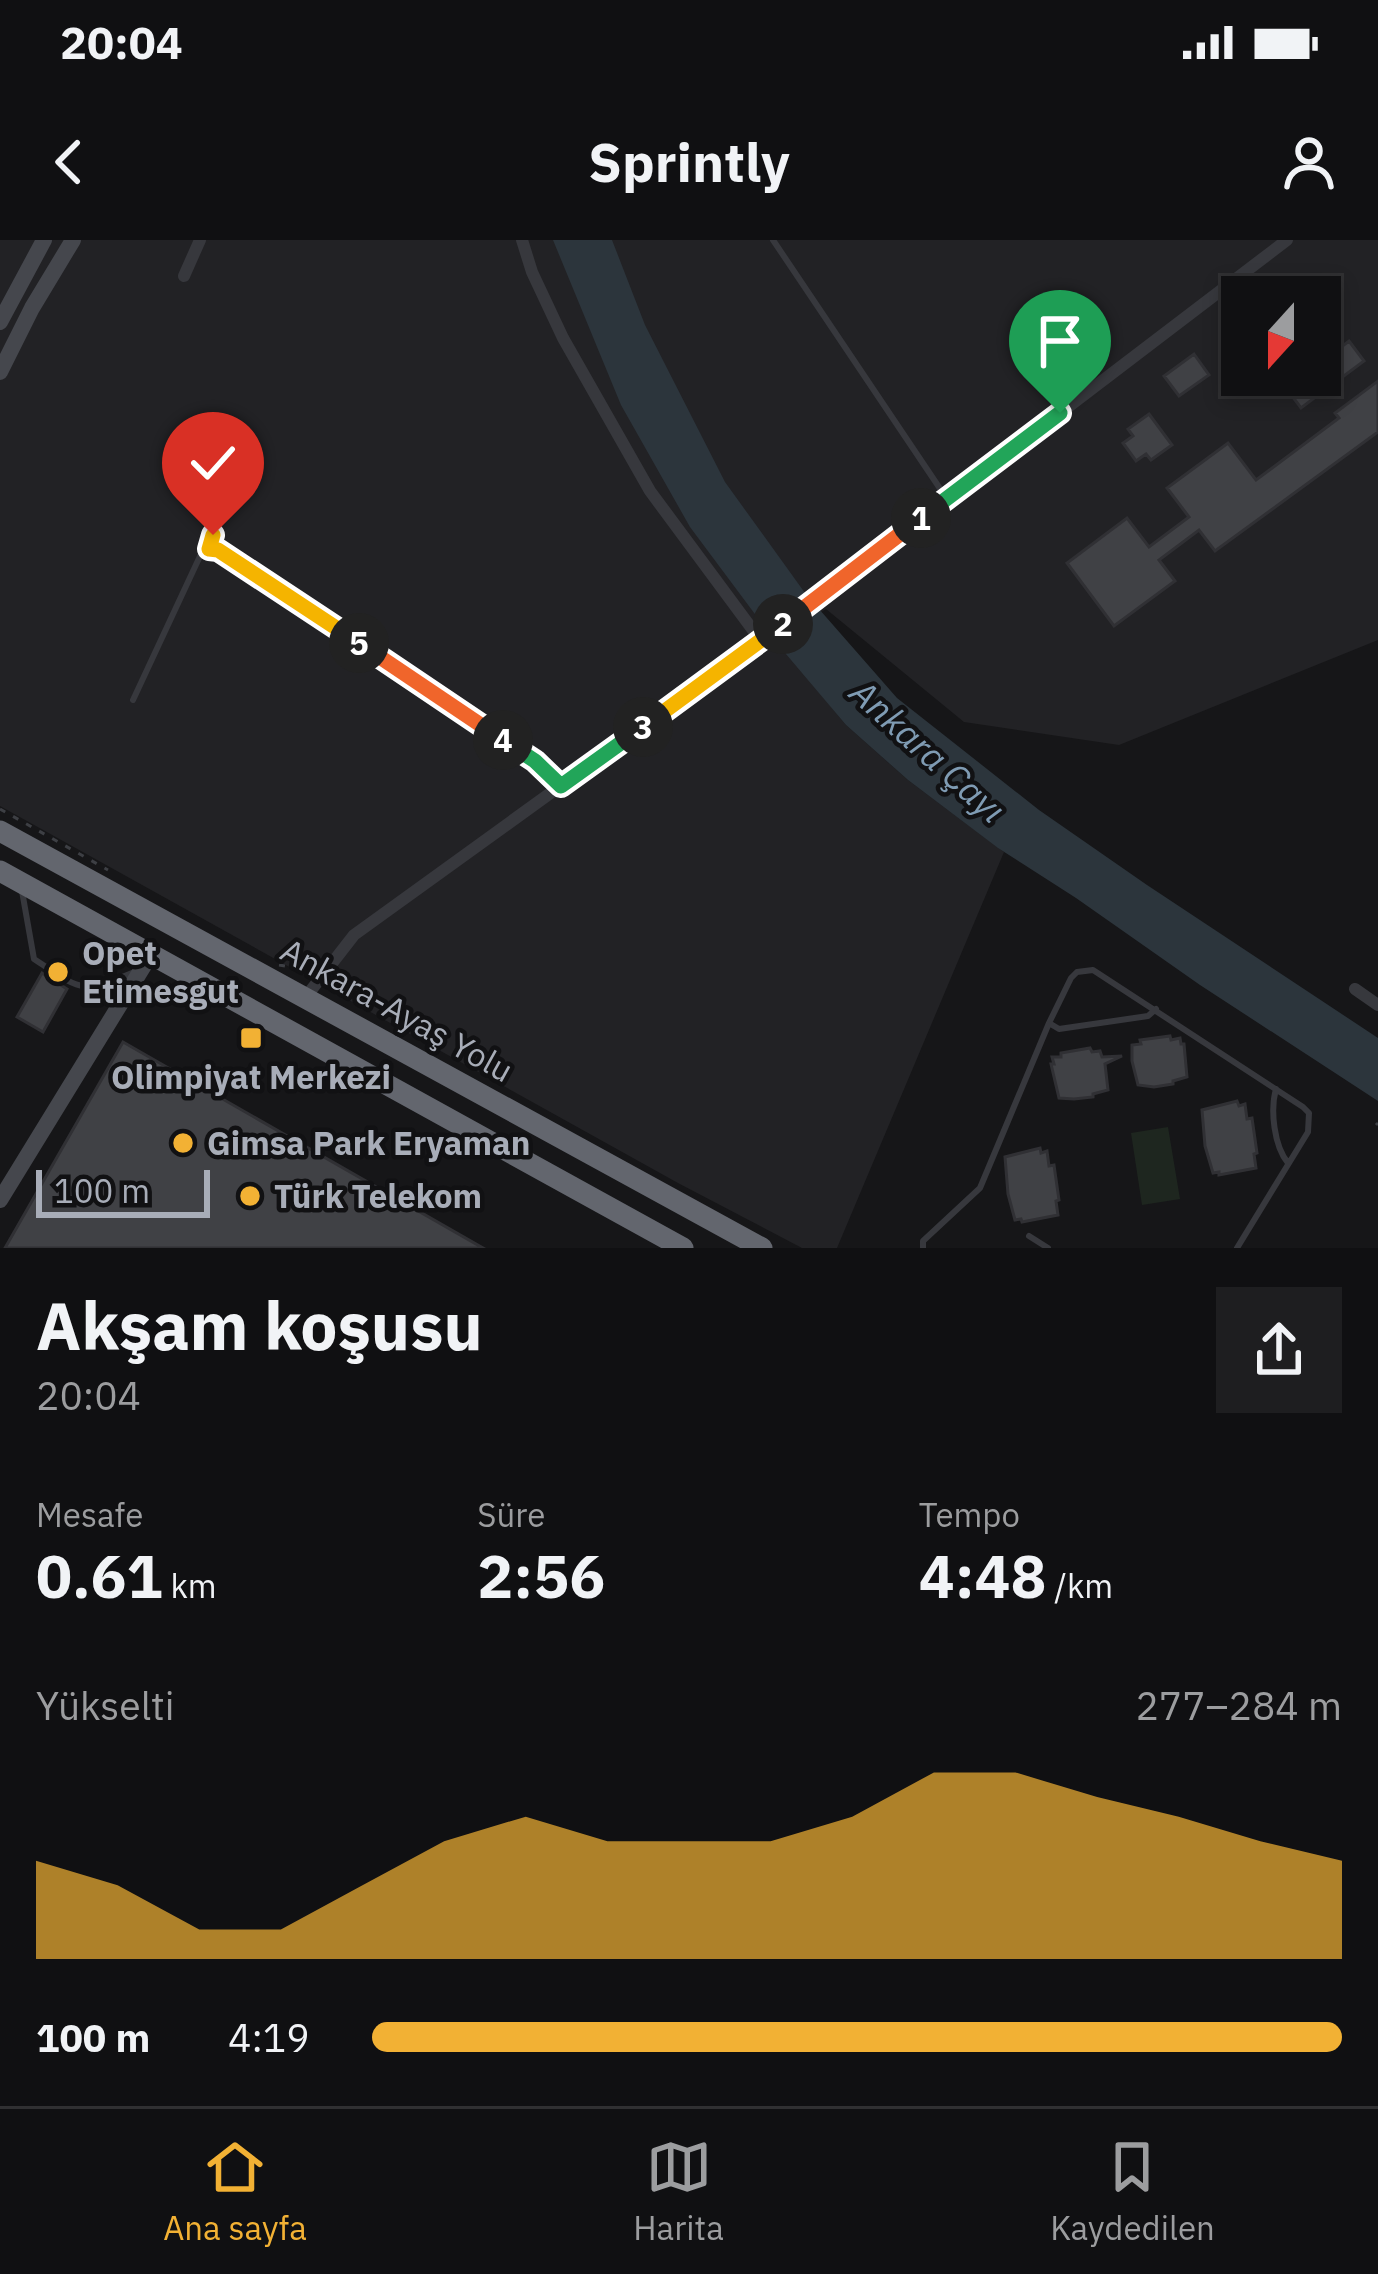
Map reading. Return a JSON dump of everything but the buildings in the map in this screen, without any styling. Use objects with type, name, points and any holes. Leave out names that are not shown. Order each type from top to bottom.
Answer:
[{"type":"highway","name":"Ankara-Ayaş Yolu","points":[[0,831],[762,1248]]},
{"type":"highway","points":[[10,876],[147,961],[683,1248]]},
{"type":"street","points":[[0,322],[44,240]]},
{"type":"street","points":[[0,372],[73,240]]},
{"type":"street","points":[[184,275],[200,240]]},
{"type":"street","points":[[523,240],[532,272],[563,338],[650,491],[761,641]]},
{"type":"street","points":[[305,998],[354,935],[761,641],[1287,240]]},
{"type":"street","points":[[0,1199],[147,961]]},
{"type":"street","points":[[1355,989],[1378,1004]]},
{"type":"lane","points":[[773,240],[946,499]]},
{"type":"lane","points":[[209,549],[250,458]]},
{"type":"lane","points":[[133,700],[201,554],[218,550],[535,761],[561,786]]},
{"type":"lane","points":[[10,876],[34,959],[79,988],[101,986],[147,961]]},
{"type":"lane","points":[[923,1248],[923,1240],[980,1188],[1049,1023],[1071,978],[1085,969],[1156,1009],[1304,1106],[1310,1121],[1308,1132],[1237,1248]]},
{"type":"lane","points":[[1049,1023],[1059,1029],[1148,1016],[1156,1009]]},
{"type":"lane","points":[[1276,1089],[1273,1100],[1280,1153],[1288,1163]]},
{"type":"lane","points":[[1029,1236],[1048,1248]]},
{"type":"path","points":[[0,809],[107,869]]},
{"type":"path","points":[[273,963],[324,973]]},
{"type":"shaded area","points":[[0,240],[1378,240],[1378,640],[1119,745],[964,722],[826,609],[776,640],[846,725],[908,780],[1004,852],[837,1248],[802,1248],[0,806]]},
{"type":"shaded area","points":[[1168,1127],[1180,1199],[1142,1205],[1131,1133]]},
{"type":"water","name":"Ankara Çayı","points":[[553,240],[612,240],[645,325],[725,482],[805,593],[897,698],[1039,810],[1378,1038],[1378,1101],[998,848],[908,780],[846,725],[775,641],[690,527],[621,405]]},
{"type":"place","name":"Opet Etimesgut","points":[[58,972]]},
{"type":"place","name":"Olimpiyat Merkezi","points":[[251,1038]]},
{"type":"place","name":"Gimsa Park Eryaman","points":[[183,1143]]},
{"type":"place","name":"Türk Telekom","points":[[250,1196]]},
{"type":"route","points":[[213,535],[209,549],[218,550],[535,761],[561,786],[761,641],[1060,413]]}]
